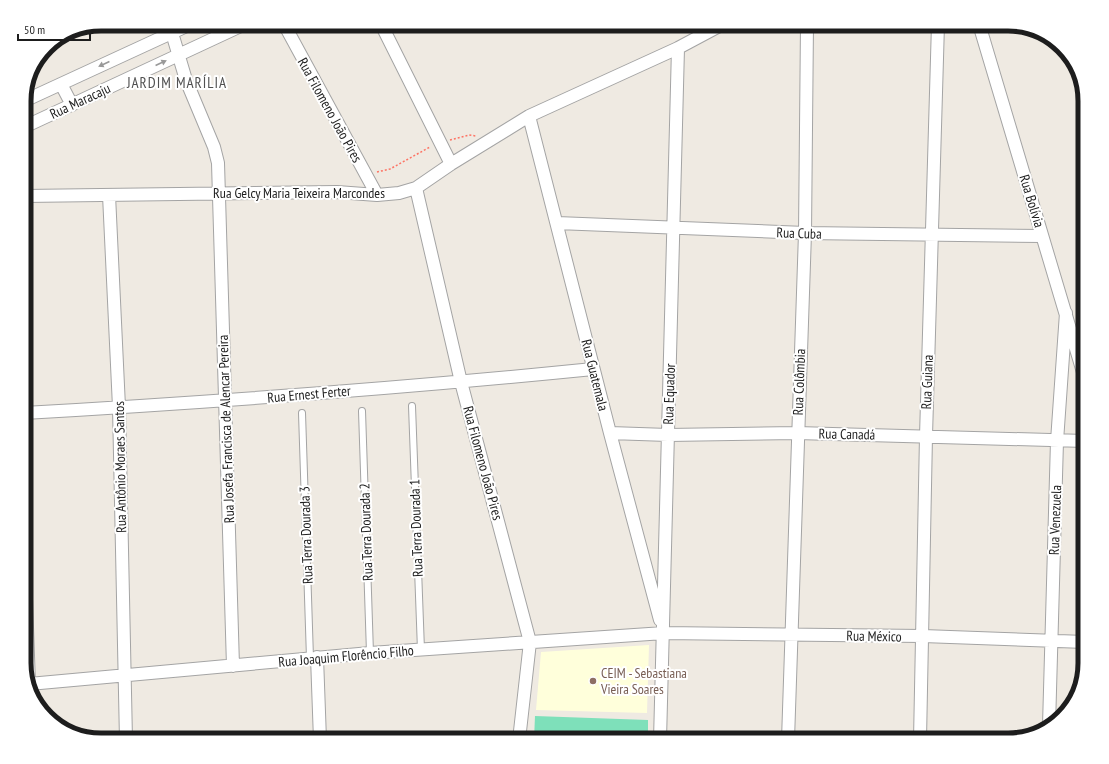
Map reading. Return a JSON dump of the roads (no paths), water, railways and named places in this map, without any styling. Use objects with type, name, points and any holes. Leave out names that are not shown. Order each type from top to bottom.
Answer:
[{"type":"street","name":"Rua Maracaju","points":[[31,98],[176,31]]},
{"type":"street","name":"Rua Maracaju","points":[[31,124],[231,31]]},
{"type":"street","name":"Rua Filomeno João Pires","points":[[288,31],[377,195]]},
{"type":"street","points":[[384,31],[451,164]]},
{"type":"street","name":"Rua Gelcy Maria Teixeira Marcondes","points":[[31,196],[218,192],[337,192],[377,195],[399,193],[416,188],[451,164],[529,116],[678,48],[710,31]]},
{"type":"street","name":"Rua Colômbia","points":[[788,733],[805,233],[807,31]]},
{"type":"street","name":"Rua Guiana","points":[[920,733],[926,436],[938,31]]},
{"type":"street","name":"Rua Bolívia","points":[[981,31],[1078,355]]},
{"type":"street","name":"Rua Josefa Francisca de Alencar Pereira","points":[[172,33],[186,80],[214,147],[218,163],[233,666]]},
{"type":"street","name":"Rua Equador","points":[[660,733],[675,228],[678,48]]},
{"type":"street","points":[[61,84],[72,105]]},
{"type":"street","name":"Rua Guatemala","points":[[529,116],[593,369],[664,633]]},
{"type":"street","name":"Rua Filomeno João Pires","points":[[416,188],[461,382],[530,642],[519,733]]},
{"type":"street","name":"Rua Antônio Moraes Santos","points":[[109,195],[119,407],[126,733]]},
{"type":"street","name":"Rua Cuba","points":[[557,223],[805,233],[932,236],[1042,236]]},
{"type":"street","name":"Rua Venezuela","points":[[1049,719],[1057,441],[1066,313]]},
{"type":"street","name":"Rua Ernest Ferter","points":[[31,413],[225,401],[461,382],[593,369]]},
{"type":"street","name":"Rua Canadá","points":[[610,433],[668,435],[798,433],[1078,441]]},
{"type":"street","name":"Rua Joaquim Florêncio Filho","points":[[34,684],[233,666],[313,657],[664,633]]},
{"type":"street","name":"Rua México","points":[[664,633],[923,636],[1078,642]]},
{"type":"street","points":[[313,657],[319,733]]},
{"type":"lane","name":"Rua Terra Dourada 1","points":[[412,406],[421,650]]},
{"type":"lane","name":"Rua Terra Dourada 2","points":[[362,411],[370,653]]},
{"type":"lane","name":"Rua Terra Dourada 3","points":[[302,413],[313,657]]},
{"type":"place","name":"CEIM - Sebastiana Vieira Soares","points":[[593,681]]},
{"type":"district","name":"JARDIM MARÍLIA","points":[[177,82]]}]
